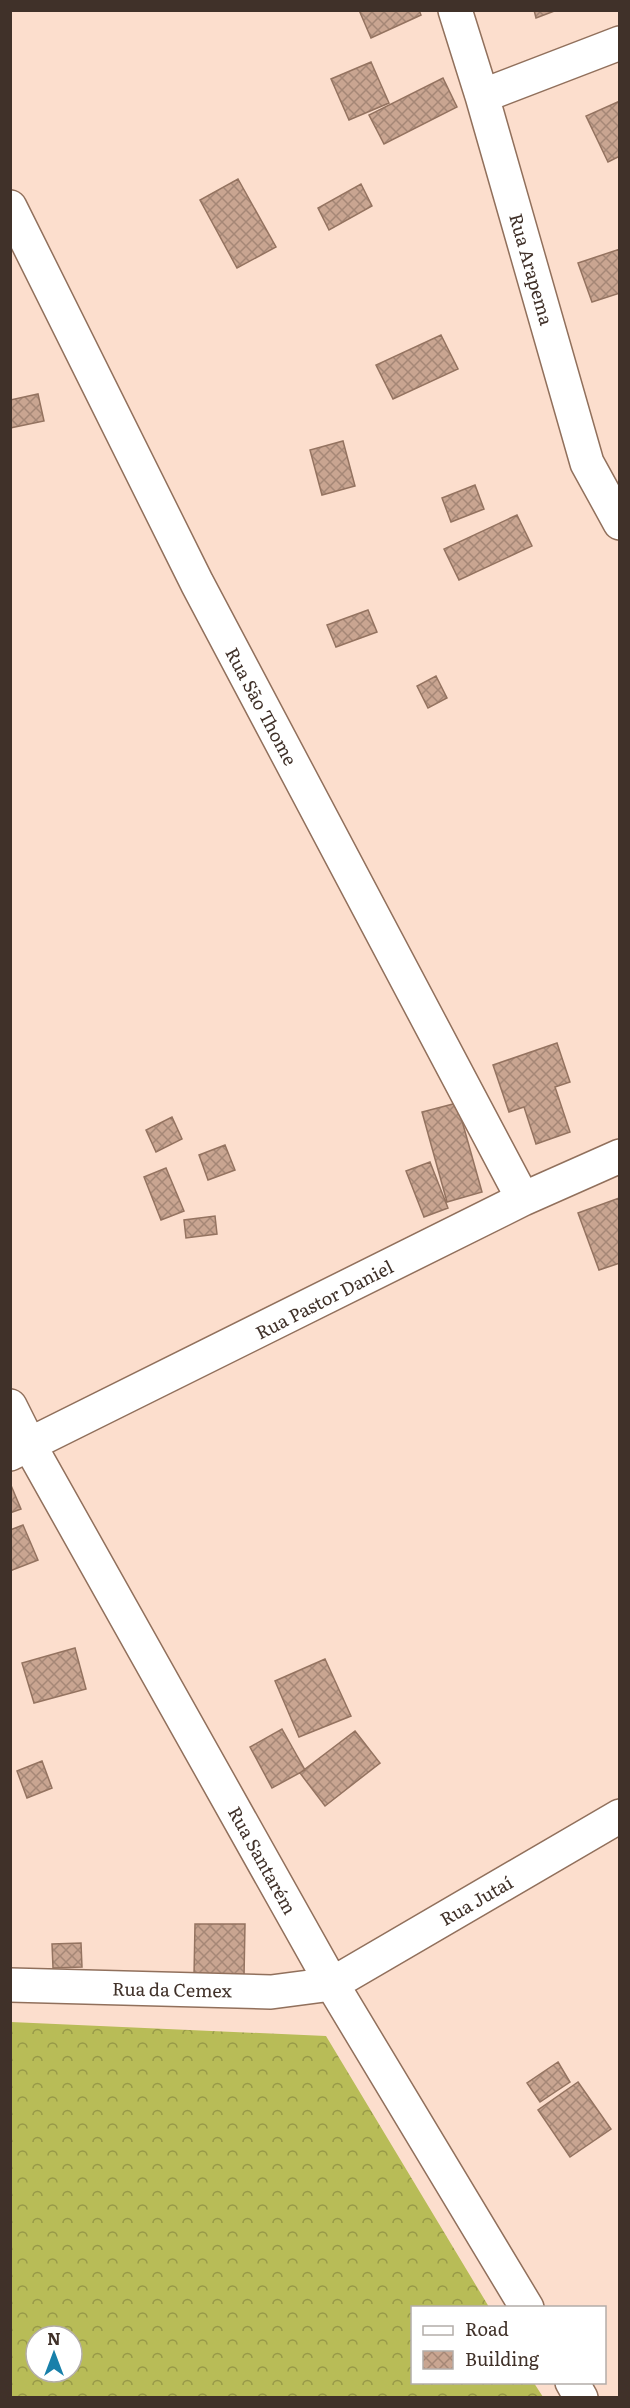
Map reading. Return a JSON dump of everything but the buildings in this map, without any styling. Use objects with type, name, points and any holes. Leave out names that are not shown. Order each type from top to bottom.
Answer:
[{"type":"street","name":"Rua Arapema","points":[[455,10],[482,96],[587,463],[620,523]]},
{"type":"street","points":[[482,96],[620,43]]},
{"type":"street","name":"Rua São Thome","points":[[10,207],[196,583],[523,1199]]},
{"type":"street","name":"Rua Pastor Daniel","points":[[20,1450],[523,1199],[620,1156]]},
{"type":"street","name":"Rua Santarém","points":[[10,1406],[20,1450],[332,1984],[526,2306]]},
{"type":"street","name":"Rua Jutaí","points":[[332,1984],[620,1816]]},
{"type":"street","name":"Rua da Cemex","points":[[10,1985],[271,1992],[332,1984]]},
{"type":"street","points":[[573,2384],[581,2397]]},
{"type":"green space","points":[[11,2022],[326,2036],[488,2306],[411,2306],[411,2384],[535,2384],[543,2397],[11,2397]]}]
